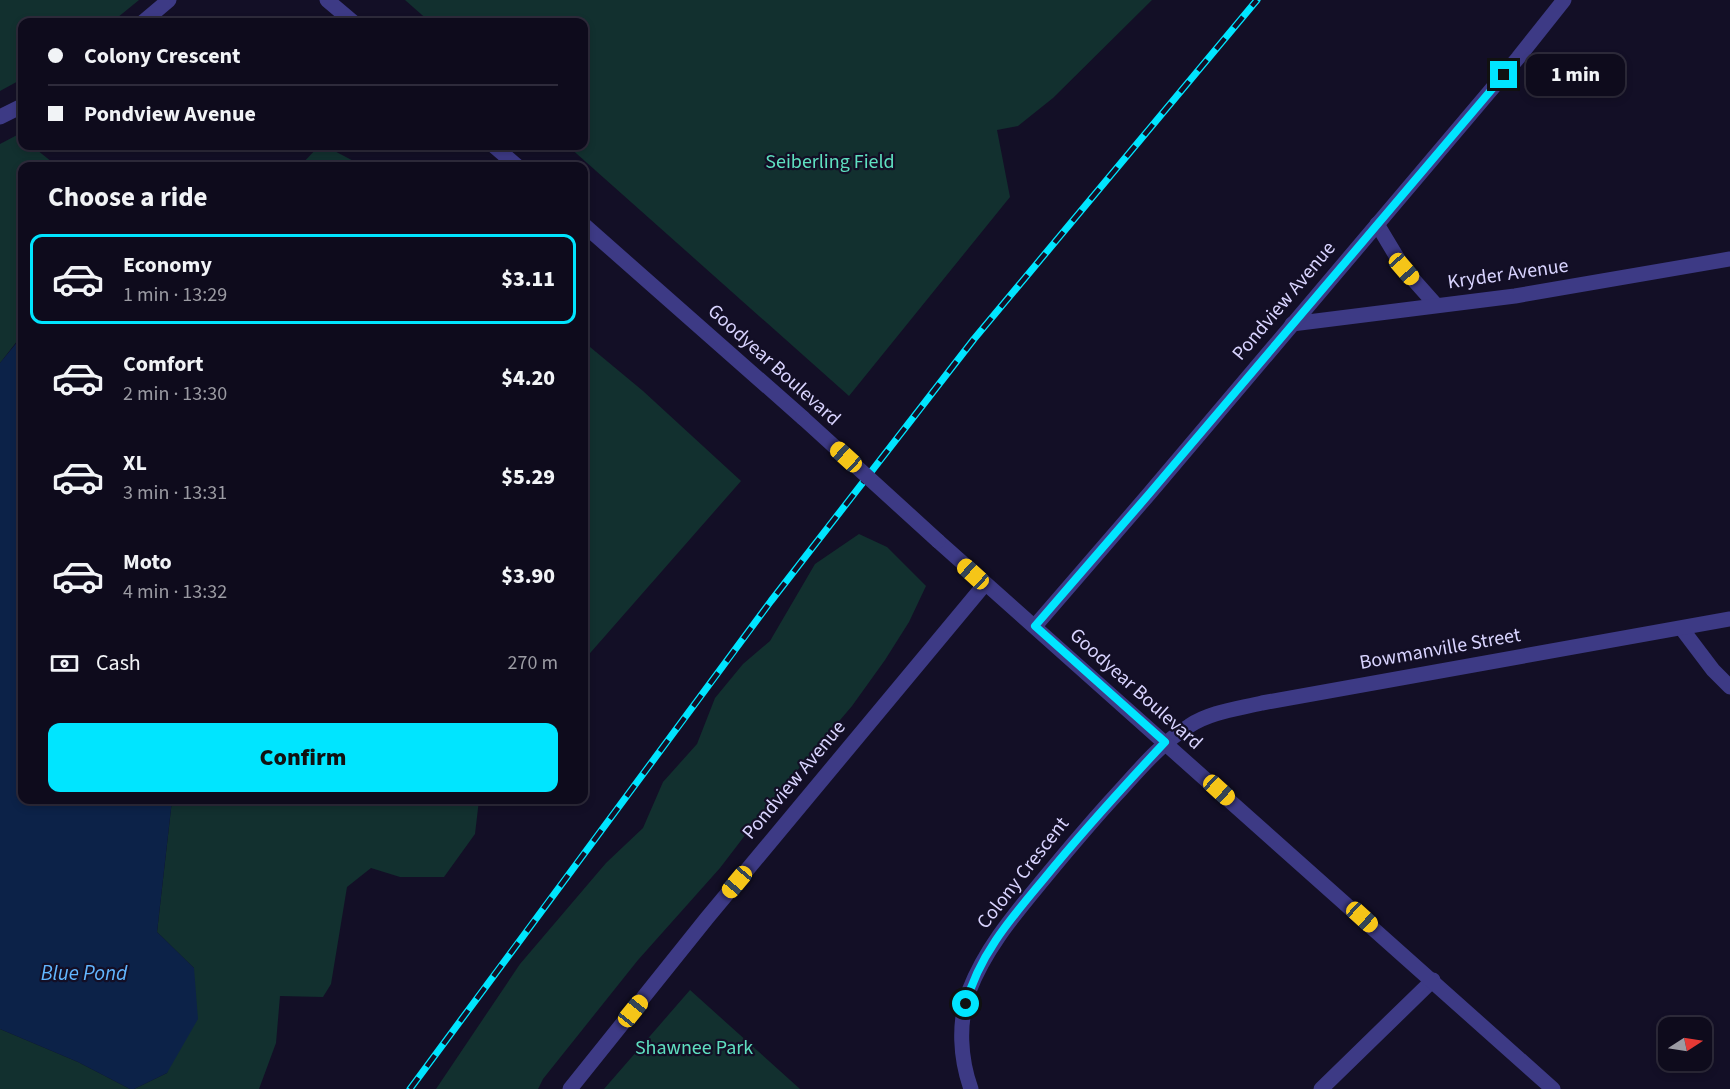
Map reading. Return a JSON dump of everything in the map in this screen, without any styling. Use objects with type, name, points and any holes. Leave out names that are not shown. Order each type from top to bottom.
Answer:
[{"type":"street","points":[[148,18],[169,0]]},
{"type":"street","points":[[327,0],[348,18]]},
{"type":"street","name":"Pondview Avenue","points":[[1035,626],[1518,58],[1564,0]]},
{"type":"street","points":[[0,117],[18,108]]},
{"type":"street","points":[[499,150],[513,162]]},
{"type":"street","points":[[1377,224],[1404,269],[1436,305]]},
{"type":"street","name":"Goodyear Boulevard","points":[[588,229],[1553,1089]]},
{"type":"street","name":"Kryder Avenue","points":[[1292,324],[1515,296],[1730,259]]},
{"type":"street","name":"Pondview Avenue","points":[[570,1089],[707,918],[985,584]]},
{"type":"street","name":"Bowmanville Street","points":[[1165,742],[1206,716],[1262,703],[1730,619]]},
{"type":"street","points":[[1682,629],[1713,670],[1730,687]]},
{"type":"street","name":"Colony Crescent","points":[[971,1089],[961,1041],[963,1017],[969,992],[981,966],[998,937],[1018,910],[1081,833],[1165,742]]},
{"type":"street","points":[[1322,1089],[1433,981]]},
{"type":"green space","points":[[0,0],[139,0],[117,18],[18,18],[18,81],[0,91]]},
{"type":"green space","name":"Seiberling Field","points":[[405,0],[1152,0],[1053,98],[1018,126],[997,130],[1010,197],[849,396],[572,150],[588,150],[588,18],[425,18]]},
{"type":"green space","points":[[18,135],[18,150],[37,150],[52,162],[18,162],[18,340],[0,363],[0,144]]},
{"type":"green space","points":[[315,150],[333,150],[355,162],[304,162]]},
{"type":"green space","points":[[588,345],[643,391],[741,481],[588,655]]},
{"type":"green space","points":[[859,534],[887,547],[926,586],[909,622],[852,706],[772,800],[720,868],[638,960],[543,1079],[538,1089],[436,1089],[520,964],[606,863],[643,828],[663,782],[697,744],[715,698],[743,664],[770,641],[815,564]]},
{"type":"green space","points":[[172,804],[479,804],[475,834],[444,877],[400,877],[371,868],[347,887],[331,984],[323,997],[280,996],[276,1043],[259,1089],[134,1089],[167,1073],[194,968],[157,932]]},
{"type":"green space","name":"Shawnee Park","points":[[690,990],[800,1089],[604,1089]]},
{"type":"green space","points":[[0,1029],[78,1062],[130,1089],[0,1089]]},
{"type":"water","name":"Blue Pond","points":[[18,341],[18,804],[172,804],[157,932],[194,968],[198,1019],[167,1073],[134,1089],[0,1029],[0,363]]},
{"type":"railway","points":[[410,1089],[771,601],[974,339],[1257,0]]},
{"type":"route","points":[[966,1004],[981,966],[998,937],[1018,910],[1088,825],[1165,742],[1035,626],[1504,75]]}]
